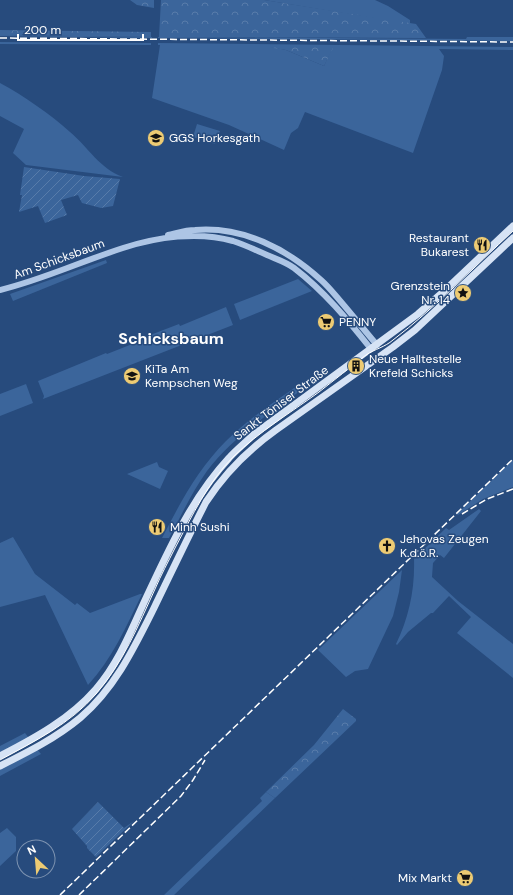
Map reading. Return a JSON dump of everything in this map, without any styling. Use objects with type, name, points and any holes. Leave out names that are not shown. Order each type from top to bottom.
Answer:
[{"type":"main road","name":"Sankt Töniser Straße","points":[[0,756],[34,738],[62,720],[88,698],[107,675],[120,655],[172,543],[193,504],[230,456],[254,435],[418,314],[513,226]]},
{"type":"main road","name":"Sankt Töniser Straße","points":[[0,766],[60,733],[89,709],[108,688],[120,672],[134,646],[206,502],[236,463],[258,443],[415,330],[513,238]]},
{"type":"street","name":"Am Schicksbaum","points":[[0,290],[20,285],[143,240],[200,229],[233,233],[269,244],[286,253],[322,281],[351,313],[374,347]]},
{"type":"street","name":"Am Schicksbaum","points":[[124,247],[150,241],[189,236],[214,237],[241,244],[292,267],[316,286],[374,347]]},
{"type":"green space","points":[[130,0],[154,0],[154,8],[137,5]]},
{"type":"green space","points":[[161,0],[264,0],[416,24],[426,38],[159,37]]},
{"type":"green space","points":[[264,0],[375,0],[388,6],[410,20],[410,24]]},
{"type":"green space","points":[[0,30],[151,32],[151,37],[0,35]]},
{"type":"green space","points":[[0,36],[152,37],[152,38]]},
{"type":"green space","points":[[467,37],[513,37],[513,41],[158,38],[466,39]]},
{"type":"green space","points":[[0,42],[151,43],[151,45],[0,44]]},
{"type":"green space","points":[[158,43],[513,47],[513,50],[439,49],[444,56],[442,70],[413,153],[305,112],[298,128],[291,133],[284,150],[229,125],[152,98],[160,45],[158,45]],"holes":[[[266,46],[299,46],[333,46],[324,66],[286,50]]]},
{"type":"green space","points":[[261,46],[334,46],[324,66],[286,50]]},
{"type":"green space","points":[[0,83],[45,112],[77,138],[107,168],[123,177],[26,165],[13,153],[24,129],[0,116]]},
{"type":"green space","points":[[197,124],[220,131],[215,144],[193,137]]},
{"type":"green space","points":[[24,167],[84,176],[120,179],[113,206],[101,208],[82,203],[78,195],[61,200],[67,215],[45,223],[38,206],[19,212]]},
{"type":"green space","points":[[106,260],[107,263],[13,301],[10,294]]},
{"type":"green space","points":[[298,279],[312,291],[240,320],[234,304]]},
{"type":"green space","points":[[226,307],[233,325],[43,399],[44,396],[38,381],[106,353],[107,354],[145,339],[145,337],[179,324],[180,326]]},
{"type":"green space","points":[[26,384],[33,403],[0,416],[0,394]]},
{"type":"green space","points":[[297,386],[300,391],[250,428],[217,459],[196,487],[169,538],[162,538],[190,487],[216,452],[226,441],[260,412]]},
{"type":"green space","points":[[513,460],[513,487],[483,499],[458,515],[457,514]]},
{"type":"green space","points":[[157,462],[159,467],[168,471],[160,489],[127,474]]},
{"type":"green space","points":[[479,509],[481,511],[444,558],[440,555],[433,563],[432,577],[458,601],[513,644],[513,678],[457,633],[471,617],[449,596],[433,613],[431,613],[408,632],[397,645],[396,644],[408,613],[412,592],[414,559],[446,528],[449,530]]},
{"type":"green space","points":[[13,537],[35,574],[75,605],[77,603],[90,613],[142,594],[111,653],[97,675],[88,685],[45,595],[0,607],[0,543]]},
{"type":"green space","points":[[402,570],[399,592],[393,616],[368,669],[355,671],[346,677],[318,650]]},
{"type":"green space","points":[[343,709],[356,719],[356,721],[275,798],[266,792],[314,745]]},
{"type":"green space","points":[[25,733],[29,738],[0,753],[0,746]]},
{"type":"green space","points":[[37,749],[41,754],[0,776],[0,769]]},
{"type":"green space","points":[[266,792],[275,798],[174,895],[164,895],[262,801],[260,798]]},
{"type":"green space","points":[[98,802],[124,828],[134,821],[96,857],[72,829]]},
{"type":"green space","points":[[7,828],[16,837],[16,851],[0,866],[0,833]]},
{"type":"tram line","points":[[0,760],[39,739],[63,723],[86,705],[106,682],[129,644],[162,574],[194,512],[208,488],[234,456],[264,431],[319,392],[366,355],[390,342],[409,328],[513,231]]},
{"type":"railway","points":[[0,38],[513,42]]},
{"type":"railway","points":[[60,895],[513,459]]},
{"type":"railway","points":[[462,514],[487,499],[513,489]]},
{"type":"railway","points":[[79,895],[181,796],[205,760]]},
{"type":"place","name":"GGS Horkesgath","points":[[156,138]]},
{"type":"place","name":"Restaurant Bukarest","points":[[482,245]]},
{"type":"place","name":"Grenzstein Nr. 14","points":[[463,293]]},
{"type":"place","name":"PENNY","points":[[326,322]]},
{"type":"place","name":"Neue Halltestelle Krefeld Schicks","points":[[356,366]]},
{"type":"place","name":"KiTa Am Kempschen Weg","points":[[132,376]]},
{"type":"place","name":"Minh Sushi","points":[[157,527]]},
{"type":"place","name":"Jehovas Zeugen K.d.ö.R.","points":[[387,546]]},
{"type":"place","name":"Mix Markt","points":[[465,878]]},
{"type":"district","name":"Schicksbaum","points":[[171,338]]}]
